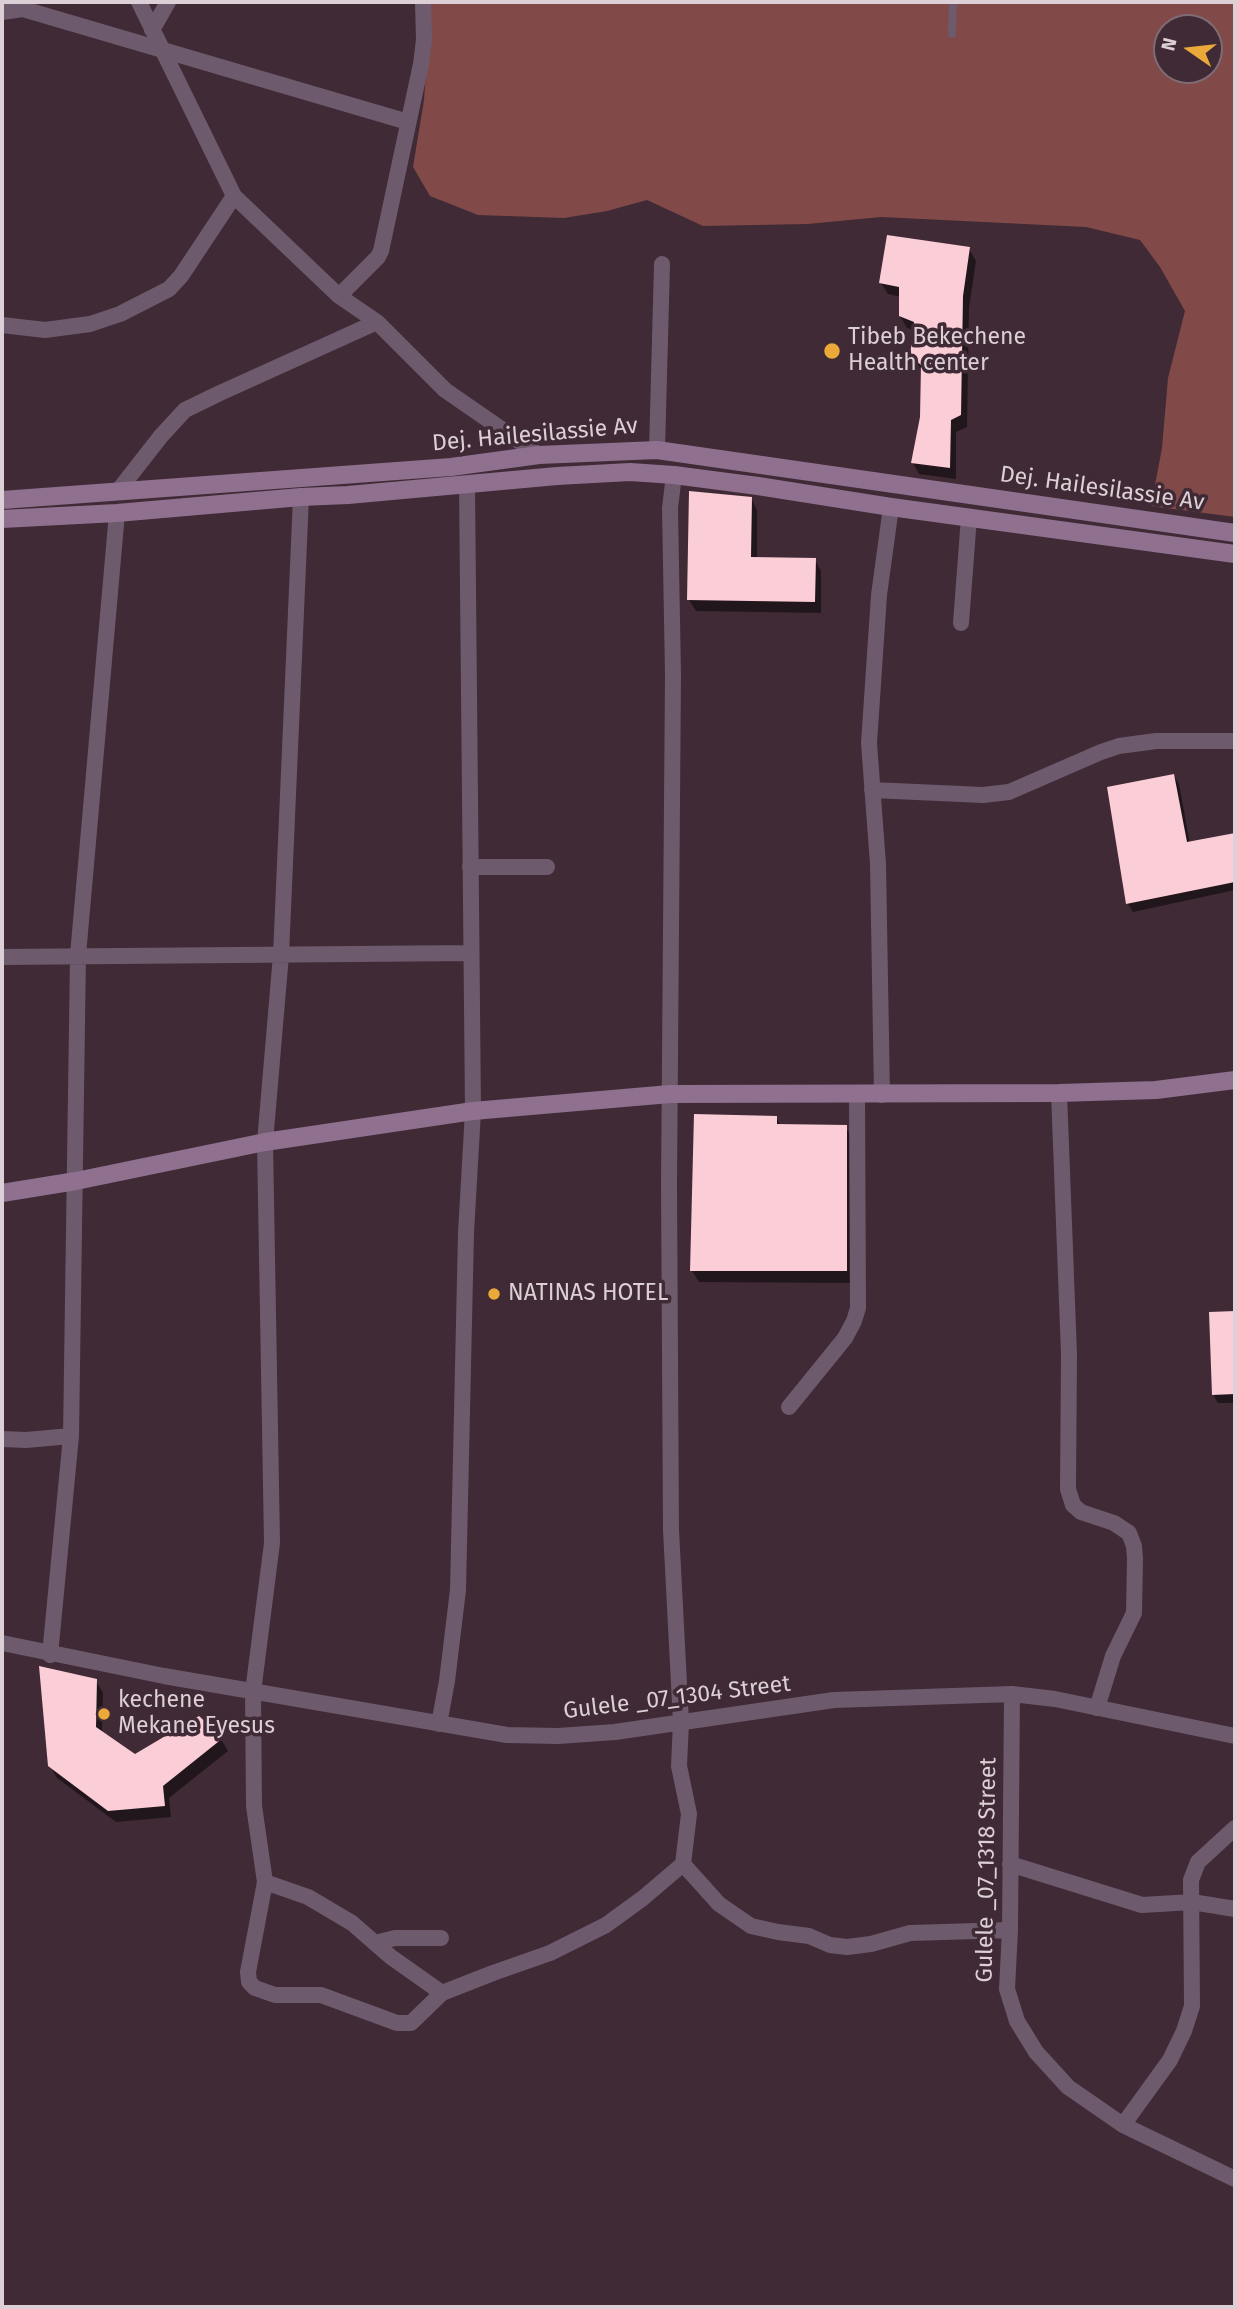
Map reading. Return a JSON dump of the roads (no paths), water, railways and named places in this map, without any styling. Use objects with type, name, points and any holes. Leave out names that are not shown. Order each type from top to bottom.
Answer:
[{"type":"main road","name":"Dej. Hailesilassie Av","points":[[2,500],[451,467],[539,455],[657,450],[1235,533]]},
{"type":"main road","points":[[2,519],[117,513],[630,472],[758,486],[1235,554]]},
{"type":"main road","points":[[2,1193],[76,1181],[265,1142],[473,1111],[670,1094],[1059,1093],[1156,1090],[1235,1080]]},
{"type":"street","points":[[139,2],[234,196],[339,296],[377,322],[445,390],[539,455]]},
{"type":"street","points":[[152,30],[168,2]]},
{"type":"street","points":[[339,296],[381,251],[400,173],[421,64],[424,40],[423,2]]},
{"type":"street","points":[[2,12],[23,9],[408,122]]},
{"type":"street","points":[[2,325],[45,330],[90,324],[120,314],[169,289],[181,276],[234,196]]},
{"type":"street","points":[[657,450],[662,264]]},
{"type":"street","points":[[118,491],[161,436],[186,410],[377,322]]},
{"type":"street","points":[[301,497],[281,955],[265,1142],[272,1543],[253,1692],[254,1806],[265,1882],[248,1972],[249,1982],[255,1988],[275,1995],[321,1995],[397,2024],[411,2023],[442,1993],[550,1953],[606,1925],[683,1864],[689,1814],[679,1766],[681,1722],[671,1530],[670,1094],[673,798],[670,508],[674,475]]},
{"type":"street","points":[[439,1724],[458,1590],[466,1233],[473,1111],[467,484]]},
{"type":"street","points":[[882,1094],[878,864],[870,730],[879,596],[891,507]]},
{"type":"street","points":[[50,1654],[71,1436],[78,955],[117,513]]},
{"type":"street","points":[[961,623],[969,517]]},
{"type":"street","points":[[872,790],[983,796],[1009,792],[1119,746],[1156,741],[1235,741]]},
{"type":"street","points":[[470,867],[547,867]]},
{"type":"street","points":[[2,957],[471,953]]},
{"type":"street","points":[[1059,1093],[1069,1354],[1068,1489],[1073,1505],[1081,1512],[1114,1523],[1129,1533],[1135,1559],[1134,1613],[1113,1656],[1097,1708]]},
{"type":"street","points":[[789,1408],[845,1338],[855,1321],[858,1308],[857,1094]]},
{"type":"street","points":[[2,1439],[71,1436]]},
{"type":"street","name":"Gulele _07_1304 Street","points":[[2,1643],[253,1692],[507,1735],[558,1736],[615,1732],[834,1700],[1012,1694],[1055,1699],[1235,1736]]},
{"type":"street","name":"Gulele _07_1318 Street","points":[[1012,1694],[1007,1989],[1017,2021],[1036,2052],[1068,2087],[1123,2125],[1235,2179]]},
{"type":"street","points":[[1123,2125],[1170,2060],[1184,2031],[1192,2006],[1191,1880],[1198,1862],[1235,1828]]},
{"type":"street","points":[[683,1864],[719,1903],[751,1926],[778,1933],[808,1936],[830,1945],[847,1947],[872,1944],[910,1933],[1010,1930]]},
{"type":"street","points":[[1010,1864],[1142,1905],[1192,1902],[1235,1909]]},
{"type":"street","points":[[265,1882],[308,1897],[352,1923],[442,1993]]},
{"type":"street","points":[[375,1943],[395,1938],[441,1938]]},
{"type":"lane","points":[[952,34],[953,2]]},
{"type":"place","name":"Tibeb Bekechene Health center","points":[[832,351]]},
{"type":"place","name":"NATINAS HOTEL","points":[[494,1294]]},
{"type":"place","name":"kechene Mekane Eyesus","points":[[104,1714]]}]
